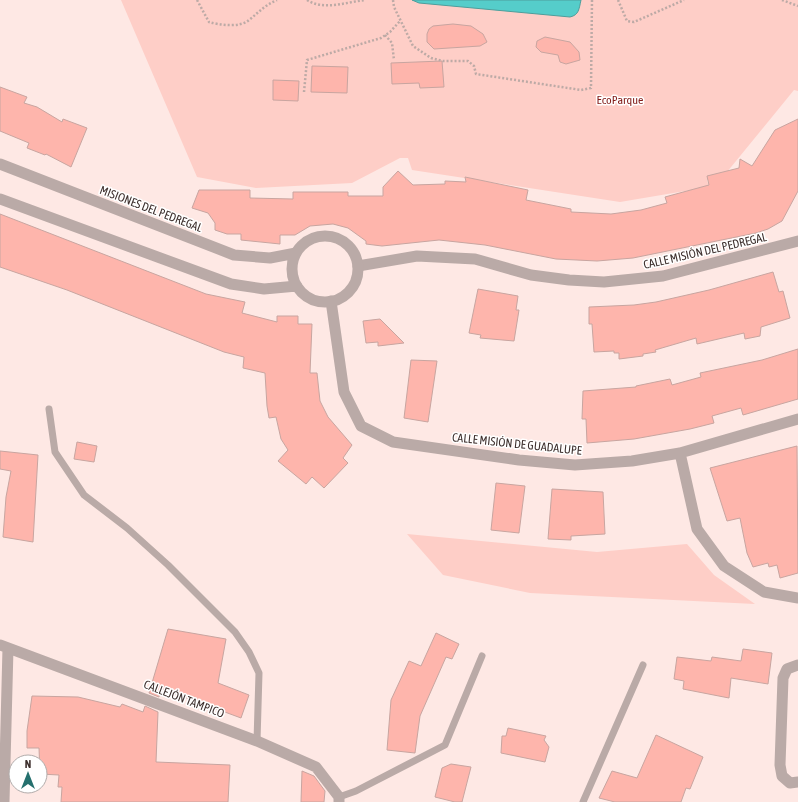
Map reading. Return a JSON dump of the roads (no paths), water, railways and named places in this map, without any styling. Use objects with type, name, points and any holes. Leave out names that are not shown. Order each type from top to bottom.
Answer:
[{"type":"street","name":"MISIONES DEL PEDREGAL","points":[[0,164],[234,255],[270,258],[296,253]]},
{"type":"street","points":[[0,199],[231,284],[264,289],[297,286]]},
{"type":"street","points":[[321,236],[341,240],[349,247],[355,256],[358,266],[354,284],[340,298],[331,301],[321,302],[303,294],[292,276],[292,264],[296,253],[302,245],[311,239],[321,236]]},
{"type":"street","name":"CALLE MISIÓN DEL PEDREGAL","points":[[358,266],[417,256],[475,259],[531,275],[569,280],[604,282],[663,276],[798,241]]},
{"type":"street","name":"CALLE MISIÓN DE GUADALUPE","points":[[331,301],[344,392],[361,426],[393,442],[519,460],[576,465],[632,461],[680,453],[798,419]]},
{"type":"street","points":[[680,453],[697,529],[724,566],[764,592],[798,598]]},
{"type":"street","points":[[4,646],[4,802]]},
{"type":"street","name":"CALLEJÓN TAMPICO","points":[[4,646],[257,741],[316,767],[339,799]]},
{"type":"street","points":[[798,665],[787,669],[783,678],[780,765],[782,776],[790,783],[798,782]]},
{"type":"lane","points":[[49,409],[56,452],[84,495],[127,528],[168,566],[234,632],[249,652],[259,673],[257,741]]},
{"type":"lane","points":[[339,799],[356,792],[446,745],[482,656]]},
{"type":"lane","points":[[583,802],[643,665]]},
{"type":"water","points":[[412,0],[581,0],[577,13],[570,17],[419,3]]},
{"type":"park label","name":"EcoParque","points":[[620,100]]}]
